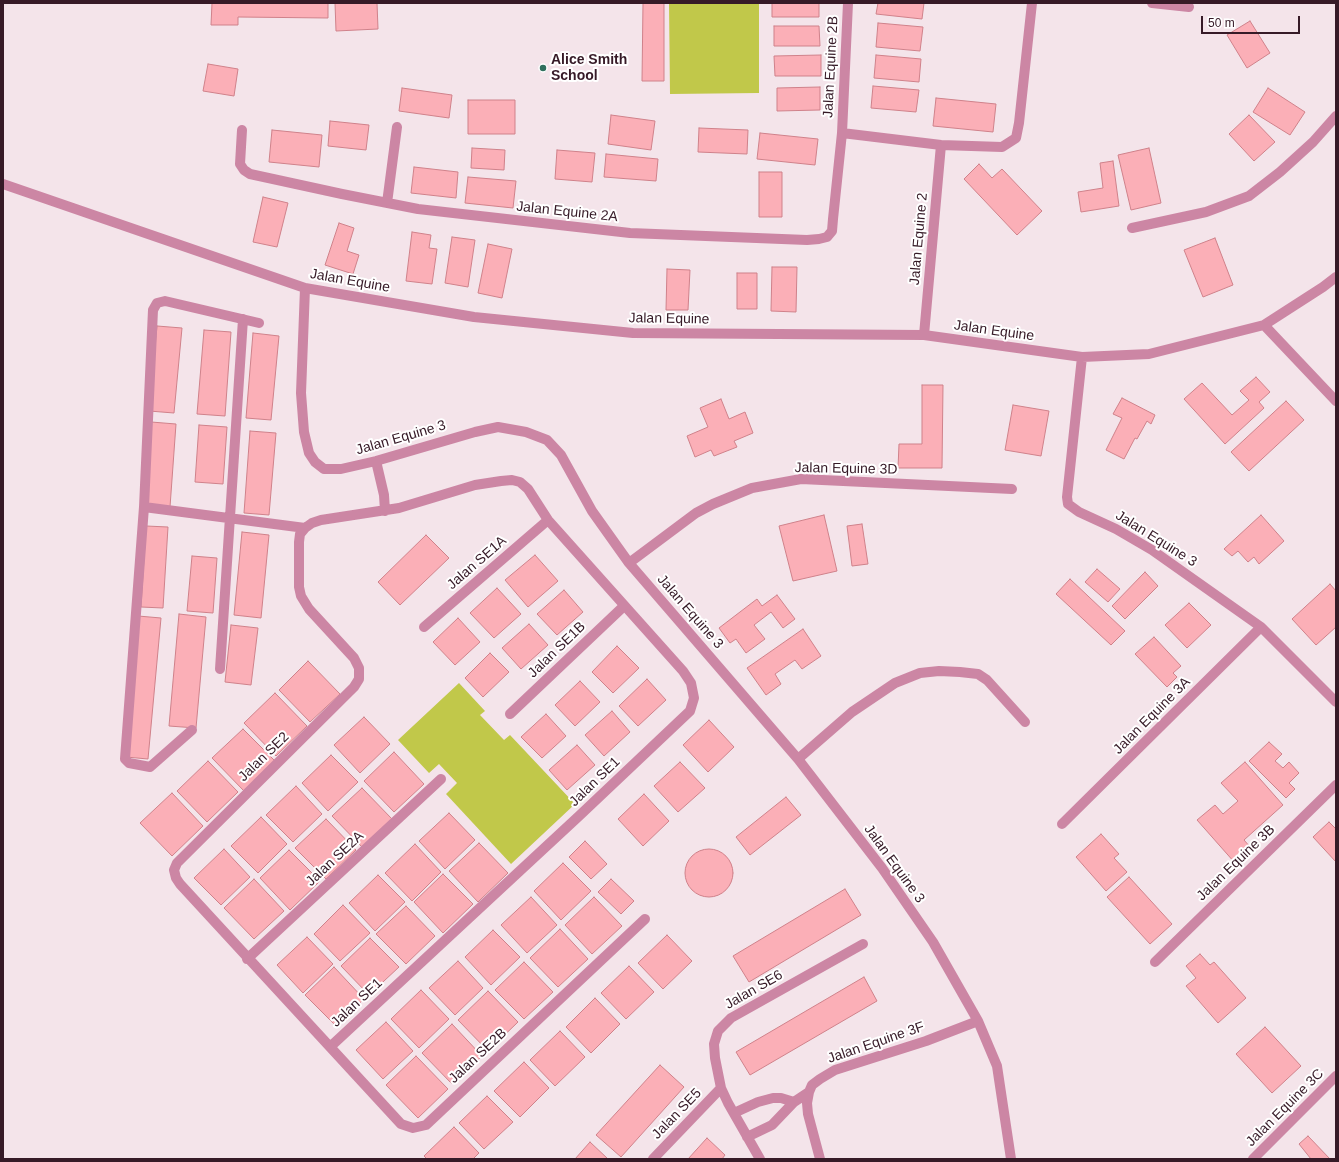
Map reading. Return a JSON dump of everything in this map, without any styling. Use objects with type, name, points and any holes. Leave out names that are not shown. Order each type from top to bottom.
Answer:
[{"type":"street","name":"Jalan Equine 2B","points":[[842,133],[848,3]]},
{"type":"street","points":[[842,133],[941,145],[1002,146],[1016,138],[1020,123],[1032,3]]},
{"type":"street","points":[[1152,3],[1189,7]]},
{"type":"street","points":[[1132,228],[1206,212],[1249,196],[1280,172],[1313,142],[1336,116]]},
{"type":"street","points":[[387,203],[397,127]]},
{"type":"street","name":"Jalan Equine 2A","points":[[242,130],[240,164],[244,170],[250,174],[387,203],[418,209],[630,233],[800,239],[819,239],[827,237],[832,231],[842,133]]},
{"type":"street","name":"Jalan Equine 2","points":[[924,335],[941,145]]},
{"type":"street","name":"Jalan Equine","points":[[3,184],[305,288],[474,317],[633,333],[924,335],[1082,357],[1149,354],[1264,325],[1336,277]]},
{"type":"street","name":"Jalan Equine 3","points":[[305,288],[301,393],[304,432],[309,453],[315,462],[324,469],[341,469],[376,461],[475,432],[498,427],[526,432],[547,440],[561,455],[592,511],[629,563],[798,759],[882,868],[933,942],[978,1021],[997,1066],[1011,1159]]},
{"type":"street","points":[[192,730],[150,767],[129,763],[125,759],[144,507],[152,318],[154,306],[157,303],[165,301],[259,323]]},
{"type":"street","points":[[220,669],[243,319]]},
{"type":"street","points":[[1264,325],[1336,401]]},
{"type":"street","name":"Jalan Equine 3","points":[[1082,357],[1067,497],[1068,504],[1079,512],[1116,529],[1152,550],[1261,627],[1336,702]]},
{"type":"street","points":[[144,507],[306,528],[312,522],[321,520],[385,511],[384,495],[376,461]]},
{"type":"street","name":"Jalan Equine 3D","points":[[629,563],[696,513],[713,504],[752,488],[801,479],[1012,490]]},
{"type":"street","name":"Jalan SE1","points":[[330,1047],[579,816],[690,710],[694,698],[691,683],[683,671],[548,520],[528,489],[520,482],[512,480],[476,485],[400,508],[385,511]]},
{"type":"street","name":"Jalan SE1A","points":[[424,627],[548,520]]},
{"type":"street","name":"Jalan SE2","points":[[306,528],[300,534],[299,542],[299,587],[301,596],[309,609],[354,658],[359,668],[359,679],[354,688],[183,856],[177,863],[174,870],[176,878],[180,884],[247,959],[330,1047]]},
{"type":"street","name":"Jalan SE1B","points":[[510,714],[624,606]]},
{"type":"street","name":"Jalan Equine 3A","points":[[1062,824],[1261,627]]},
{"type":"street","points":[[798,759],[852,712],[895,683],[920,673],[939,671],[978,674],[987,680],[1025,722]]},
{"type":"street","name":"Jalan SE2A","points":[[247,959],[441,780]]},
{"type":"street","name":"Jalan Equine 3B","points":[[1155,962],[1336,785]]},
{"type":"street","name":"Jalan SE2B","points":[[330,1047],[401,1124],[413,1128],[426,1125],[645,918]]},
{"type":"street","name":"Jalan SE6","points":[[760,1159],[721,1088],[715,1058],[714,1044],[718,1031],[731,1018],[863,944]]},
{"type":"street","name":"Jalan Equine 3F","points":[[747,1137],[772,1125],[794,1102],[809,1092],[812,1085],[835,1070],[926,1041],[978,1021]]},
{"type":"street","name":"Jalan Equine 3C","points":[[1253,1159],[1336,1076]]},
{"type":"street","name":"Jalan SE5","points":[[653,1159],[721,1088]]},
{"type":"street","points":[[809,1092],[807,1103],[808,1114],[820,1159]]},
{"type":"street","points":[[734,1113],[758,1102],[773,1098],[781,1098],[794,1102]]},
{"type":"green space","points":[[669,3],[759,3],[759,93],[670,94]]},
{"type":"green space","points":[[459,683],[485,711],[480,715],[504,740],[510,735],[575,804],[511,864],[446,794],[457,783],[439,764],[429,773],[398,740]]},
{"type":"building","points":[[212,3],[328,3],[328,18],[238,17],[238,25],[211,25]]},
{"type":"building","points":[[335,3],[377,3],[378,29],[336,31]]},
{"type":"building","points":[[643,3],[664,3],[664,81],[642,81]]},
{"type":"building","points":[[772,3],[819,3],[819,17],[772,17]]},
{"type":"building","points":[[878,3],[924,3],[922,19],[876,14]]},
{"type":"building","points":[[1250,21],[1270,53],[1247,68],[1227,35]]},
{"type":"building","points":[[878,23],[923,27],[920,51],[876,47]]},
{"type":"building","points":[[774,26],[819,26],[820,46],[774,46]]},
{"type":"building","points":[[821,55],[821,76],[775,76],[774,56]]},
{"type":"building","points":[[876,55],[921,59],[919,82],[874,78]]},
{"type":"building","points":[[208,64],[238,69],[234,96],[203,91]]},
{"type":"building","points":[[873,86],[919,90],[916,112],[871,108]]},
{"type":"building","points":[[820,87],[820,110],[777,111],[777,88]]},
{"type":"building","points":[[402,88],[452,95],[449,118],[399,111]]},
{"type":"building","points":[[1268,88],[1305,112],[1290,135],[1253,112]]},
{"type":"building","points":[[936,98],[996,104],[993,132],[933,126]]},
{"type":"building","points":[[468,100],[515,100],[515,134],[468,134]]},
{"type":"building","points":[[611,115],[655,121],[651,150],[608,144]]},
{"type":"building","points":[[1249,115],[1275,142],[1254,161],[1229,134]]},
{"type":"building","points":[[330,121],[369,125],[366,150],[328,146]]},
{"type":"building","points":[[699,128],[748,130],[747,154],[698,152]]},
{"type":"building","points":[[272,130],[322,135],[319,167],[269,162]]},
{"type":"building","points":[[760,133],[818,139],[815,165],[757,159]]},
{"type":"building","points":[[472,148],[505,150],[504,170],[471,168]]},
{"type":"building","points":[[1149,148],[1161,203],[1131,210],[1118,155]]},
{"type":"building","points":[[557,150],[595,153],[592,182],[555,179]]},
{"type":"building","points":[[606,154],[658,159],[656,181],[604,177]]},
{"type":"building","points":[[1113,161],[1119,206],[1081,212],[1078,192],[1103,188],[1100,163]]},
{"type":"building","points":[[979,164],[992,178],[1002,169],[1042,211],[1017,235],[964,179]]},
{"type":"building","points":[[414,167],[458,172],[456,198],[411,193]]},
{"type":"building","points":[[759,172],[782,172],[782,217],[759,217]]},
{"type":"building","points":[[468,177],[516,181],[513,208],[465,203]]},
{"type":"building","points":[[263,197],[288,203],[277,247],[253,242]]},
{"type":"building","points":[[339,223],[354,228],[347,251],[359,255],[353,274],[325,265]]},
{"type":"building","points":[[412,232],[431,235],[429,248],[437,249],[432,284],[406,281]]},
{"type":"building","points":[[452,237],[475,240],[468,287],[445,283]]},
{"type":"building","points":[[1215,238],[1233,285],[1203,297],[1184,250]]},
{"type":"building","points":[[488,244],[512,249],[502,298],[478,293]]},
{"type":"building","points":[[772,267],[797,267],[796,312],[771,311]]},
{"type":"building","points":[[667,269],[690,270],[688,310],[666,310]]},
{"type":"building","points":[[737,273],[757,273],[757,309],[737,309]]},
{"type":"building","points":[[157,326],[182,328],[174,413],[149,411]]},
{"type":"building","points":[[204,330],[231,332],[225,416],[197,414]]},
{"type":"building","points":[[253,333],[279,336],[271,420],[246,418]]},
{"type":"building","points":[[1256,377],[1270,392],[1259,402],[1264,408],[1225,444],[1184,399],[1202,383],[1232,415],[1249,400],[1240,391]]},
{"type":"building","points":[[922,385],[943,385],[942,468],[898,468],[899,444],[922,444]]},
{"type":"building","points":[[1122,398],[1155,415],[1151,424],[1147,421],[1137,439],[1135,438],[1124,459],[1106,450],[1122,418],[1113,414]]},
{"type":"building","points":[[721,399],[729,419],[745,412],[753,433],[734,441],[737,447],[714,456],[711,450],[695,457],[687,436],[708,427],[700,408]]},
{"type":"building","points":[[1286,401],[1304,420],[1249,471],[1231,452]]},
{"type":"building","points":[[1013,405],[1049,411],[1041,456],[1005,450]]},
{"type":"building","points":[[151,422],[176,424],[170,507],[146,505]]},
{"type":"building","points":[[199,425],[227,427],[223,484],[195,482]]},
{"type":"building","points":[[250,431],[276,433],[269,515],[244,513]]},
{"type":"building","points":[[824,515],[837,571],[793,581],[779,526]]},
{"type":"building","points":[[1261,515],[1284,541],[1259,564],[1254,557],[1248,562],[1238,551],[1232,556],[1224,549]]},
{"type":"building","points":[[862,524],[868,564],[852,566],[847,526]]},
{"type":"building","points":[[146,526],[168,527],[163,608],[141,607]]},
{"type":"building","points":[[242,532],[269,535],[261,618],[234,615]]},
{"type":"building","points":[[426,535],[449,558],[400,605],[378,582]]},
{"type":"building","points":[[535,555],[558,581],[528,607],[505,580]]},
{"type":"building","points":[[192,556],[217,558],[213,613],[187,611]]},
{"type":"building","points":[[1097,569],[1120,589],[1108,602],[1085,582]]},
{"type":"building","points":[[1145,572],[1158,586],[1125,619],[1112,606]]},
{"type":"building","points":[[1070,579],[1125,631],[1111,645],[1056,594]]},
{"type":"building","points":[[1330,584],[1336,591],[1336,627],[1316,645],[1292,619]]},
{"type":"building","points":[[497,588],[521,614],[494,638],[470,613]]},
{"type":"building","points":[[564,590],[583,612],[557,635],[537,614]]},
{"type":"building","points":[[777,595],[795,619],[783,628],[771,612],[754,625],[765,639],[746,653],[736,639],[730,643],[719,628],[757,599],[762,606]]},
{"type":"building","points":[[1189,603],[1211,625],[1187,648],[1165,625]]},
{"type":"building","points":[[179,614],[206,617],[196,728],[169,726]]},
{"type":"building","points":[[138,616],[161,618],[148,759],[126,757]]},
{"type":"building","points":[[458,618],[480,642],[455,665],[433,642]]},
{"type":"building","points":[[529,624],[548,645],[521,669],[502,648]]},
{"type":"building","points":[[231,625],[258,628],[251,685],[225,682]]},
{"type":"building","points":[[803,629],[821,656],[802,669],[795,660],[775,674],[781,684],[766,695],[747,668]]},
{"type":"building","points":[[1154,637],[1181,666],[1173,673],[1177,677],[1167,687],[1135,654]]},
{"type":"building","points":[[617,646],[639,668],[613,693],[592,672]]},
{"type":"building","points":[[490,653],[509,672],[483,697],[465,678]]},
{"type":"building","points":[[308,661],[340,694],[310,722],[279,690]]},
{"type":"building","points":[[647,679],[666,700],[638,726],[619,706]]},
{"type":"building","points":[[580,681],[600,702],[575,726],[555,705]]},
{"type":"building","points":[[275,693],[307,726],[276,756],[244,723]]},
{"type":"building","points":[[612,711],[630,732],[604,756],[585,735]]},
{"type":"building","points":[[546,714],[566,736],[542,758],[521,737]]},
{"type":"building","points":[[364,717],[390,744],[360,773],[334,745]]},
{"type":"building","points":[[709,720],[734,747],[708,772],[683,745]]},
{"type":"building","points":[[243,729],[275,761],[244,791],[212,758]]},
{"type":"building","points":[[1269,742],[1282,754],[1275,761],[1283,768],[1289,762],[1299,773],[1289,783],[1295,789],[1286,798],[1249,761]]},
{"type":"building","points":[[577,745],[595,765],[567,790],[549,770]]},
{"type":"building","points":[[394,752],[424,784],[394,812],[364,781]]},
{"type":"building","points":[[331,755],[358,782],[328,811],[302,783]]},
{"type":"building","points":[[208,761],[238,792],[207,822],[177,791]]},
{"type":"building","points":[[680,762],[705,788],[678,812],[654,786]]},
{"type":"building","points":[[1245,762],[1283,805],[1244,840],[1251,848],[1235,863],[1197,820],[1215,805],[1223,814],[1238,801],[1221,783]]},
{"type":"building","points":[[296,786],[322,814],[293,842],[266,815]]},
{"type":"building","points":[[362,788],[392,819],[363,848],[332,816]]},
{"type":"building","points":[[172,793],[203,826],[172,856],[140,823]]},
{"type":"building","points":[[644,794],[669,821],[643,846],[618,819]]},
{"type":"building","points":[[786,797],[801,815],[750,855],[736,837]]},
{"type":"building","points":[[449,813],[475,840],[445,869],[419,841]]},
{"type":"building","points":[[261,817],[287,844],[258,873],[231,846]]},
{"type":"building","points":[[326,819],[356,850],[326,879],[295,848]]},
{"type":"building","points":[[1329,822],[1336,829],[1336,862],[1313,837]]},
{"type":"building","points":[[1101,834],[1119,854],[1114,858],[1127,872],[1106,891],[1076,857]]},
{"type":"building","points":[[585,841],[607,864],[591,879],[569,857]]},
{"type":"building","points":[[479,843],[508,873],[478,902],[449,871]]},
{"type":"building","points":[[415,844],[441,872],[412,901],[385,873]]},
{"type":"building","points":[[224,849],[250,877],[221,905],[194,878]]},
{"type":"building","points":[[709,849],[718,851],[726,856],[731,864],[733,873],[731,882],[726,890],[718,895],[709,897],[700,895],[692,890],[687,882],[685,873],[687,864],[692,856],[700,851]]},
{"type":"building","points":[[289,850],[320,881],[290,910],[260,878]]},
{"type":"building","points":[[563,863],[591,891],[561,920],[534,891]]},
{"type":"building","points":[[443,874],[473,904],[443,933],[414,902]]},
{"type":"building","points":[[378,875],[405,902],[375,931],[349,903]]},
{"type":"building","points":[[1129,877],[1172,924],[1150,944],[1107,897]]},
{"type":"building","points":[[254,879],[284,911],[254,939],[224,908]]},
{"type":"building","points":[[611,879],[634,901],[621,914],[598,892]]},
{"type":"building","points":[[845,889],[861,915],[749,982],[733,956]]},
{"type":"building","points":[[531,897],[557,925],[527,953],[501,925]]},
{"type":"building","points":[[594,897],[622,926],[592,954],[565,925]]},
{"type":"building","points":[[343,905],[370,933],[340,961],[314,934]]},
{"type":"building","points":[[406,906],[435,936],[406,964],[376,934]]},
{"type":"building","points":[[560,929],[588,959],[558,987],[530,958]]},
{"type":"building","points":[[493,930],[520,957],[491,985],[465,957]]},
{"type":"building","points":[[667,935],[692,961],[663,989],[638,963]]},
{"type":"building","points":[[307,937],[333,964],[303,993],[277,965]]},
{"type":"building","points":[[370,938],[399,967],[369,995],[341,966]]},
{"type":"building","points":[[1200,954],[1210,965],[1214,962],[1246,998],[1218,1023],[1186,986],[1196,978],[1186,966]]},
{"type":"building","points":[[458,961],[483,988],[455,1015],[429,988]]},
{"type":"building","points":[[524,962],[553,992],[524,1019],[495,990]]},
{"type":"building","points":[[629,966],[654,992],[626,1019],[601,993]]},
{"type":"building","points":[[334,967],[364,999],[336,1026],[305,995]]},
{"type":"building","points":[[864,977],[877,1001],[750,1075],[736,1052]]},
{"type":"building","points":[[421,990],[449,1019],[419,1048],[391,1019]]},
{"type":"building","points":[[488,991],[518,1022],[488,1051],[458,1020]]},
{"type":"building","points":[[595,998],[620,1024],[591,1053],[566,1027]]},
{"type":"building","points":[[386,1022],[413,1051],[383,1079],[356,1050]]},
{"type":"building","points":[[452,1024],[482,1056],[452,1084],[422,1053]]},
{"type":"building","points":[[1265,1027],[1301,1066],[1272,1093],[1236,1054]]},
{"type":"building","points":[[560,1031],[585,1057],[555,1086],[530,1060]]},
{"type":"building","points":[[416,1056],[448,1089],[418,1118],[386,1085]]},
{"type":"building","points":[[524,1062],[549,1088],[520,1117],[494,1091]]},
{"type":"building","points":[[660,1065],[684,1087],[621,1157],[596,1135]]},
{"type":"building","points":[[487,1096],[513,1122],[484,1149],[459,1123]]},
{"type":"building","points":[[454,1127],[479,1153],[473,1159],[427,1159],[424,1156]]},
{"type":"building","points":[[1308,1136],[1330,1159],[1311,1159],[1299,1144]]},
{"type":"building","points":[[707,1138],[725,1155],[722,1159],[688,1159]]},
{"type":"building","points":[[590,1142],[608,1159],[575,1159]]},
{"type":"place","name":"Alice Smith School","points":[[543,68]]}]
